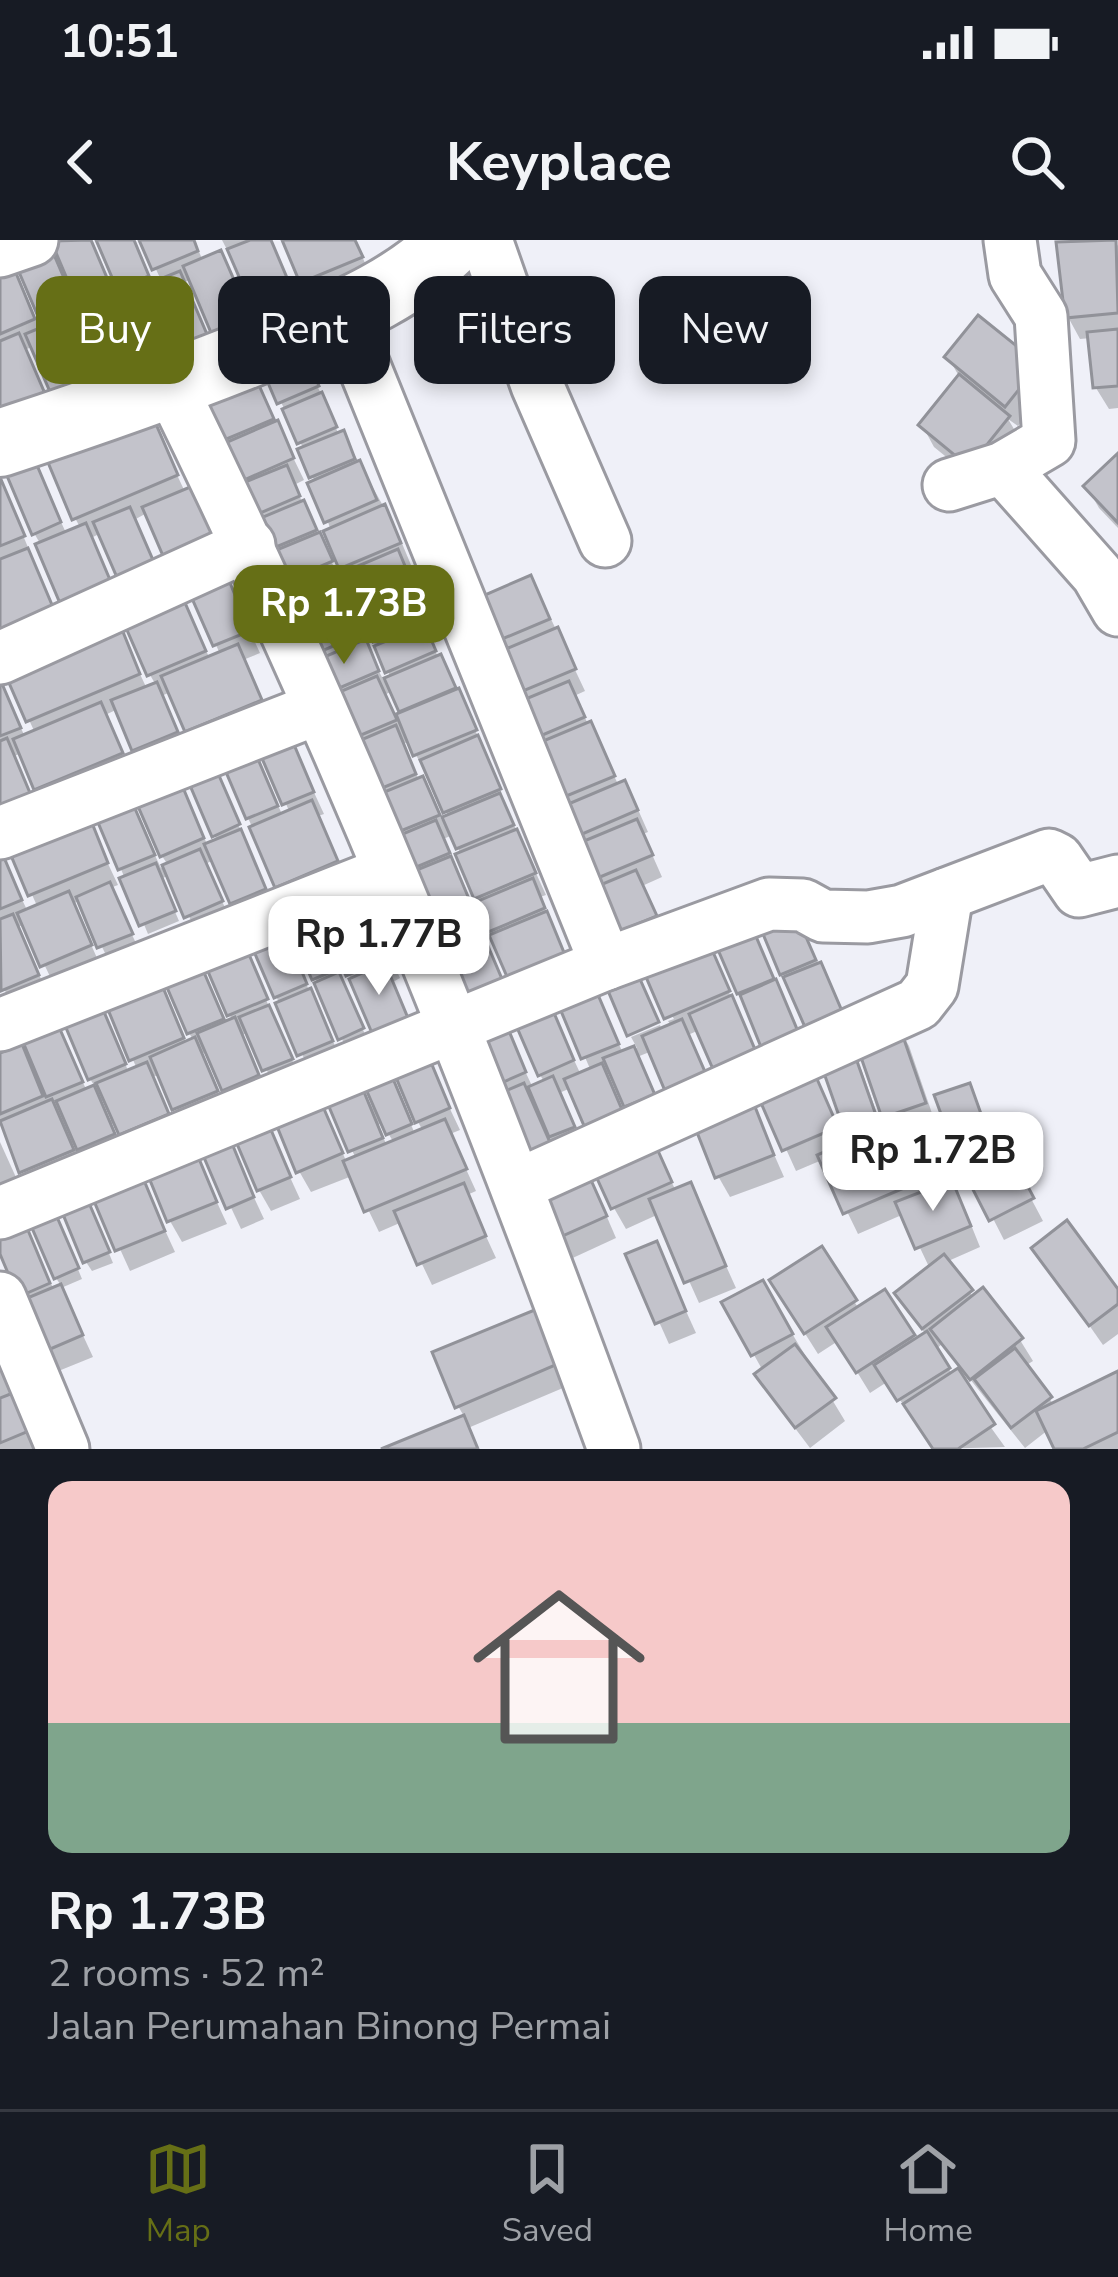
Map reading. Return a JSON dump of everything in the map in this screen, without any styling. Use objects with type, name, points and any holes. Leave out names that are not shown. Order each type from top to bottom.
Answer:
[{"type":"street","points":[[0,250],[32,240]]},
{"type":"street","points":[[390,287],[453,240]]},
{"type":"street","points":[[486,240],[537,385],[605,541]]},
{"type":"street","points":[[950,485],[1003,467],[1045,446],[1051,435],[1041,316],[1016,275],[1010,240]]},
{"type":"street","points":[[0,443],[218,367]]},
{"type":"street","points":[[371,384],[606,964]]},
{"type":"street","points":[[171,387],[249,545],[454,1027],[518,1185],[614,1449]]},
{"type":"street","points":[[1003,467],[1097,574],[1118,610]]},
{"type":"street","points":[[0,658],[249,545]]},
{"type":"street","points":[[0,833],[319,708]]},
{"type":"street","points":[[0,1213],[606,964],[769,904],[803,905],[823,916],[868,917],[902,910],[1049,855],[1057,859],[1079,892],[1118,881]]},
{"type":"street","points":[[0,1025],[388,872]]},
{"type":"street","points":[[518,1185],[918,1004],[932,986],[947,894]]},
{"type":"street","points":[[0,1298],[63,1449]]},
{"type":"building","points":[[91,240],[106,276],[66,276],[51,241]]},
{"type":"building","points":[[96,240],[134,240],[149,276],[111,276]]},
{"type":"building","points":[[139,240],[194,240],[198,251],[152,270]]},
{"type":"building","points":[[250,240],[271,240],[286,276],[239,276],[227,249]]},
{"type":"building","points":[[282,240],[355,240],[363,257],[317,276],[297,276]]},
{"type":"building","points":[[1116,240],[1118,313],[1065,318],[1056,242]]},
{"type":"building","points":[[49,243],[63,276],[36,276],[36,312],[13,258]]},
{"type":"building","points":[[221,250],[232,276],[218,276],[218,333],[212,335],[194,292],[194,276],[187,276],[183,266]]},
{"type":"building","points":[[11,261],[35,319],[0,334],[0,265]]},
{"type":"building","points":[[194,304],[209,339],[194,345]]},
{"type":"building","points":[[978,315],[1039,364],[1005,407],[944,357]]},
{"type":"building","points":[[36,329],[36,359],[25,334]]},
{"type":"building","points":[[1118,329],[1118,386],[1093,388],[1087,332]]},
{"type":"building","points":[[19,333],[36,384],[41,384],[46,396],[0,416],[0,341]]},
{"type":"building","points":[[959,374],[1010,416],[969,467],[918,425]]},
{"type":"building","points":[[47,384],[95,384],[54,401]]},
{"type":"building","points":[[258,384],[274,419],[217,443],[201,406]]},
{"type":"building","points":[[269,384],[318,384],[319,386],[277,404]]},
{"type":"building","points":[[322,392],[337,427],[297,444],[282,409]]},
{"type":"building","points":[[152,415],[178,475],[72,520],[47,460]]},
{"type":"building","points":[[278,420],[294,458],[235,484],[218,446]]},
{"type":"building","points":[[344,430],[355,459],[309,478],[297,449]]},
{"type":"building","points":[[31,451],[61,522],[32,535],[2,464]]},
{"type":"building","points":[[1118,453],[1118,523],[1083,486]]},
{"type":"building","points":[[360,460],[377,500],[324,523],[307,483]]},
{"type":"building","points":[[287,465],[300,496],[246,519],[233,487]]},
{"type":"building","points":[[0,477],[25,536],[0,546]]},
{"type":"building","points":[[195,485],[220,543],[167,565],[142,507]]},
{"type":"building","points":[[304,500],[317,530],[264,552],[251,522]]},
{"type":"building","points":[[385,504],[401,543],[339,569],[323,531]]},
{"type":"building","points":[[130,507],[156,567],[119,582],[93,522]]},
{"type":"building","points":[[86,523],[113,587],[62,608],[35,544]]},
{"type":"building","points":[[320,532],[333,561],[275,586],[262,556]]},
{"type":"building","points":[[28,548],[55,612],[0,636],[0,559]]},
{"type":"building","points":[[398,549],[412,583],[353,607],[339,574]]},
{"type":"building","points":[[329,568],[344,602],[292,624],[278,589]]},
{"type":"building","points":[[225,571],[250,631],[213,646],[187,587]]},
{"type":"building","points":[[531,575],[550,619],[490,644],[471,601]]},
{"type":"building","points":[[412,587],[426,621],[373,642],[359,610]]},
{"type":"building","points":[[179,589],[206,651],[147,676],[120,614]]},
{"type":"building","points":[[346,606],[359,635],[308,657],[295,627]]},
{"type":"building","points":[[119,622],[140,674],[26,722],[3,669]]},
{"type":"building","points":[[425,625],[436,651],[385,673],[374,646]]},
{"type":"building","points":[[558,627],[576,669],[506,698],[489,656]]},
{"type":"building","points":[[366,639],[379,671],[323,695],[310,663]]},
{"type":"building","points":[[238,644],[262,700],[185,732],[161,676]]},
{"type":"building","points":[[441,654],[456,688],[399,712],[384,678]]},
{"type":"building","points":[[377,676],[397,720],[342,743],[323,699]]},
{"type":"building","points":[[0,679],[21,728],[0,736]]},
{"type":"building","points":[[569,681],[585,717],[526,742],[511,705]]},
{"type":"building","points":[[157,682],[178,732],[132,751],[111,700]]},
{"type":"building","points":[[459,688],[477,730],[413,756],[396,714]]},
{"type":"building","points":[[101,702],[123,753],[34,790],[13,739]]},
{"type":"building","points":[[591,721],[615,776],[547,804],[524,749]]},
{"type":"building","points":[[396,725],[416,774],[363,796],[342,748]]},
{"type":"building","points":[[287,728],[314,792],[282,805],[255,742]]},
{"type":"building","points":[[478,735],[501,789],[443,813],[420,760]]},
{"type":"building","points":[[7,738],[30,793],[0,806],[0,741]]},
{"type":"building","points":[[252,745],[278,806],[246,819],[220,758]]},
{"type":"building","points":[[214,764],[240,824],[212,837],[186,776]]},
{"type":"building","points":[[423,776],[440,815],[381,839],[365,800]]},
{"type":"building","points":[[179,778],[204,838],[160,857],[134,797]]},
{"type":"building","points":[[625,780],[638,810],[566,841],[554,810]]},
{"type":"building","points":[[500,793],[514,825],[456,849],[442,817]]},
{"type":"building","points":[[130,797],[155,855],[118,870],[94,813]]},
{"type":"building","points":[[312,800],[338,861],[275,888],[249,827]]},
{"type":"building","points":[[88,813],[108,863],[28,896],[7,846]]},
{"type":"building","points":[[637,819],[653,855],[588,882],[572,846]]},
{"type":"building","points":[[436,820],[450,853],[395,876],[381,843]]},
{"type":"building","points":[[241,829],[266,889],[230,904],[204,844]]},
{"type":"building","points":[[517,829],[536,873],[474,899],[455,854]]},
{"type":"building","points":[[0,848],[22,900],[0,909]]},
{"type":"building","points":[[200,849],[223,901],[184,918],[162,865]]},
{"type":"building","points":[[451,856],[469,899],[410,924],[392,880]]},
{"type":"building","points":[[156,863],[176,911],[139,926],[119,878]]},
{"type":"building","points":[[636,870],[657,916],[601,939],[581,893]]},
{"type":"building","points":[[533,878],[545,908],[486,933],[473,903]]},
{"type":"building","points":[[110,882],[133,934],[97,948],[76,897]]},
{"type":"building","points":[[69,891],[92,945],[40,967],[17,913]]},
{"type":"building","points":[[362,891],[391,956],[346,976],[318,910]]},
{"type":"building","points":[[468,903],[483,939],[429,961],[414,926]]},
{"type":"building","points":[[793,907],[816,960],[780,975],[758,922]]},
{"type":"building","points":[[547,911],[565,955],[508,979],[489,935]]},
{"type":"building","points":[[314,912],[338,969],[312,980],[288,923]]},
{"type":"building","points":[[13,914],[39,975],[1,991],[0,919]]},
{"type":"building","points":[[747,915],[774,979],[737,994],[710,931]]},
{"type":"building","points":[[283,926],[307,984],[274,998],[249,940]]},
{"type":"building","points":[[703,929],[730,991],[664,1019],[637,956]]},
{"type":"building","points":[[245,945],[268,999],[227,1016],[204,962]]},
{"type":"building","points":[[488,946],[502,979],[448,1001],[435,968]]},
{"type":"building","points":[[632,961],[659,1022],[627,1036],[601,974]]},
{"type":"building","points":[[821,962],[845,1018],[808,1034],[783,977]]},
{"type":"building","points":[[385,963],[408,1018],[372,1033],[349,979]]},
{"type":"building","points":[[203,970],[224,1019],[187,1034],[166,985]]},
{"type":"building","points":[[339,972],[364,1028],[338,1040],[314,983]]},
{"type":"building","points":[[776,979],[802,1041],[765,1057],[740,995]]},
{"type":"building","points":[[593,983],[619,1044],[581,1059],[556,999]]},
{"type":"building","points":[[162,985],[184,1038],[129,1061],[107,1007]]},
{"type":"building","points":[[311,988],[333,1041],[297,1056],[275,1003]]},
{"type":"building","points":[[546,994],[574,1060],[538,1076],[509,1009]]},
{"type":"building","points":[[732,995],[759,1059],[716,1076],[689,1014]]},
{"type":"building","points":[[269,1005],[293,1059],[262,1071],[239,1017]]},
{"type":"building","points":[[102,1007],[126,1064],[88,1080],[64,1023]]},
{"type":"building","points":[[502,1014],[526,1072],[483,1091],[458,1032]]},
{"type":"building","points":[[235,1017],[259,1075],[222,1091],[197,1033]]},
{"type":"building","points":[[682,1019],[709,1081],[668,1098],[642,1036]]},
{"type":"building","points":[[898,1022],[926,1103],[882,1118],[854,1037]]},
{"type":"building","points":[[59,1027],[83,1082],[46,1097],[23,1042]]},
{"type":"building","points":[[195,1037],[218,1091],[172,1110],[150,1057]]},
{"type":"building","points":[[22,1044],[43,1096],[0,1114],[0,1053]]},
{"type":"building","points":[[851,1044],[878,1121],[845,1133],[818,1056]]},
{"type":"building","points":[[634,1046],[655,1095],[624,1107],[603,1058]]},
{"type":"building","points":[[425,1048],[450,1108],[415,1123],[390,1063]]},
{"type":"building","points":[[147,1062],[169,1114],[119,1135],[96,1083]]},
{"type":"building","points":[[386,1062],[412,1124],[386,1135],[359,1073]]},
{"type":"building","points":[[602,1063],[626,1119],[588,1135],[564,1079]]},
{"type":"building","points":[[810,1063],[838,1127],[782,1151],[754,1087]]},
{"type":"building","points":[[357,1075],[383,1138],[348,1152],[322,1090]]},
{"type":"building","points":[[553,1076],[575,1127],[549,1137],[528,1087]]},
{"type":"building","points":[[524,1083],[552,1147],[514,1162],[487,1099]]},
{"type":"building","points":[[970,1083],[990,1139],[955,1152],[934,1095]]},
{"type":"building","points":[[94,1085],[115,1134],[77,1150],[56,1101]]},
{"type":"building","points":[[750,1094],[774,1155],[715,1178],[691,1117]]},
{"type":"building","points":[[318,1095],[343,1153],[296,1173],[272,1114]]},
{"type":"building","points":[[52,1099],[74,1150],[19,1173],[0,1121]]},
{"type":"building","points":[[263,1111],[291,1177],[257,1191],[229,1125]]},
{"type":"building","points":[[912,1114],[937,1174],[843,1214],[817,1155]]},
{"type":"building","points":[[445,1119],[467,1169],[364,1212],[343,1161]]},
{"type":"building","points":[[226,1129],[254,1197],[226,1209],[197,1141]]},
{"type":"building","points":[[651,1135],[672,1182],[611,1209],[590,1163]]},
{"type":"building","points":[[192,1142],[217,1202],[167,1222],[143,1163]]},
{"type":"building","points":[[1008,1149],[1034,1198],[989,1221],[964,1172]]},
{"type":"building","points":[[136,1161],[165,1231],[115,1251],[86,1182]]},
{"type":"building","points":[[583,1162],[607,1216],[549,1242],[525,1189]]},
{"type":"building","points":[[952,1180],[971,1226],[915,1249],[895,1202]]},
{"type":"building","points":[[691,1182],[726,1266],[684,1283],[649,1199]]},
{"type":"building","points":[[464,1183],[486,1236],[417,1265],[394,1211]]},
{"type":"building","points":[[86,1196],[110,1252],[83,1263],[60,1207]]},
{"type":"building","points":[[54,1210],[79,1268],[54,1279],[29,1221]]},
{"type":"building","points":[[1067,1220],[1118,1289],[1118,1304],[1089,1326],[1031,1248]]},
{"type":"building","points":[[25,1223],[50,1283],[18,1297],[0,1254],[0,1233]]},
{"type":"building","points":[[657,1241],[686,1311],[655,1324],[625,1254]]},
{"type":"building","points":[[822,1246],[857,1300],[804,1334],[769,1280]]},
{"type":"building","points":[[944,1254],[973,1290],[922,1329],[894,1293]]},
{"type":"building","points":[[763,1280],[793,1334],[751,1356],[721,1302]]},
{"type":"building","points":[[61,1284],[83,1335],[41,1353],[20,1301]]},
{"type":"building","points":[[983,1287],[1023,1338],[970,1380],[930,1329]]},
{"type":"building","points":[[885,1289],[915,1335],[856,1373],[826,1327]]},
{"type":"building","points":[[537,1309],[560,1363],[455,1408],[432,1352]]},
{"type":"building","points":[[927,1331],[950,1368],[897,1401],[874,1365]]},
{"type":"building","points":[[795,1344],[836,1398],[795,1428],[754,1374]]},
{"type":"building","points":[[1015,1348],[1052,1397],[1011,1428],[974,1379]]},
{"type":"building","points":[[958,1368],[995,1424],[958,1449],[933,1449],[903,1404]]},
{"type":"building","points":[[1118,1371],[1118,1432],[1083,1449],[1054,1449],[1036,1411]]},
{"type":"building","points":[[13,1393],[29,1431],[0,1443],[0,1398]]},
{"type":"building","points":[[464,1415],[478,1449],[381,1449]]}]
